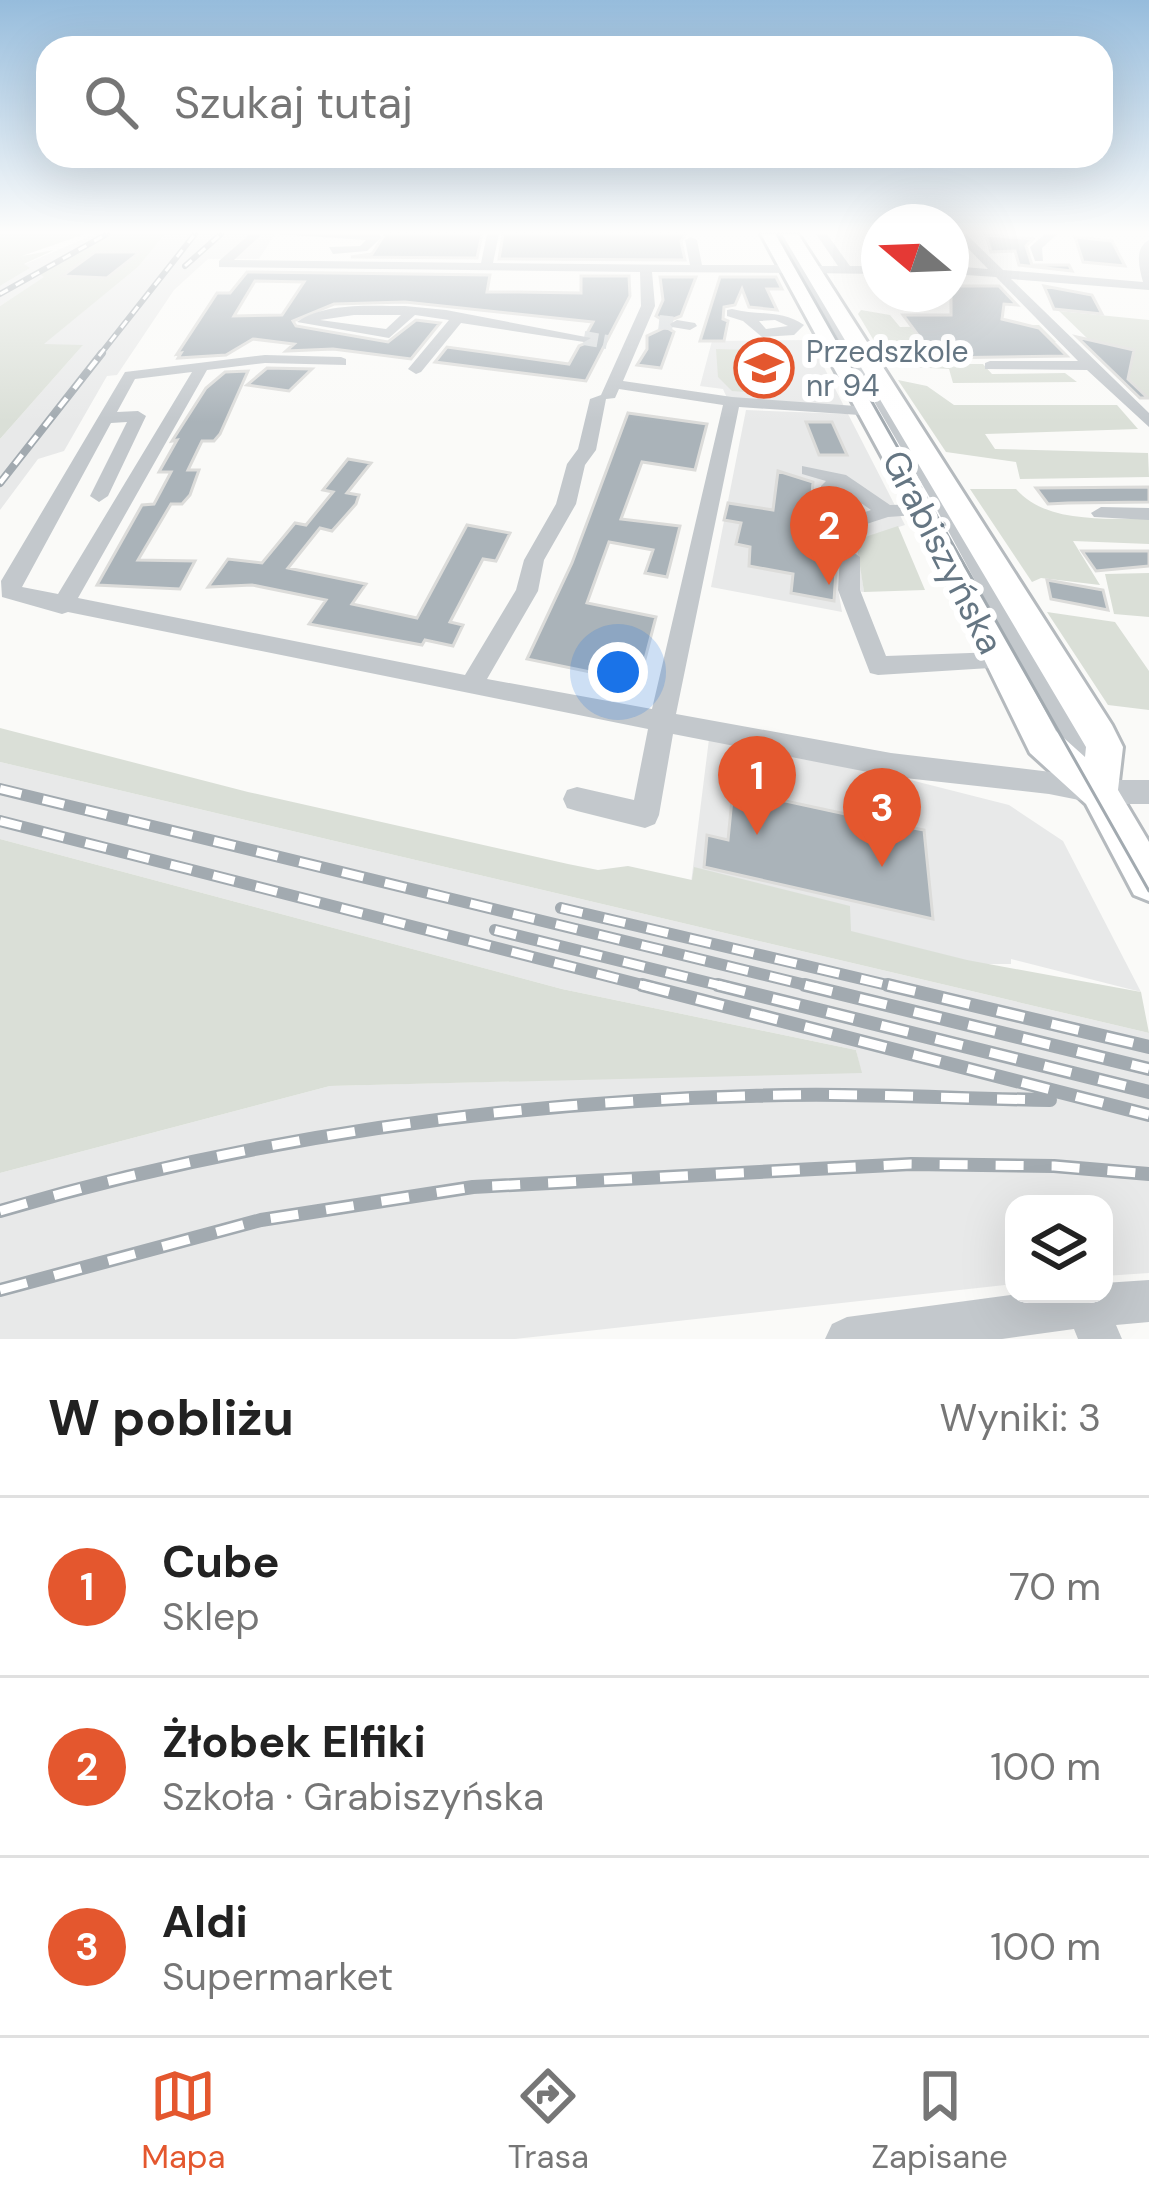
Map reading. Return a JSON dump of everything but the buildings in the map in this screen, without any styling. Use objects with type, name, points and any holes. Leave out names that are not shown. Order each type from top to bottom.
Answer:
[{"type":"main road","name":"Grabiszyńska","points":[[826,296],[870,412],[998,661],[1043,742],[1099,792],[1149,881]]},
{"type":"main road","name":"Grabiszyńska","points":[[833,296],[970,532],[1106,747],[1099,792]]},
{"type":"street","points":[[472,686],[527,590],[534,560],[566,504],[576,464],[587,449],[598,393],[623,344],[651,321],[646,296]]},
{"type":"street","points":[[1025,296],[1146,416]]},
{"type":"street","points":[[410,313],[389,334],[304,322],[321,312],[410,313],[447,314],[584,338]]},
{"type":"street","points":[[732,313],[748,318]]},
{"type":"street","points":[[416,369],[458,319]]},
{"type":"street","points":[[341,362],[286,358],[130,375],[10,587],[17,597],[891,765],[1099,792],[1149,792]]},
{"type":"street","points":[[990,366],[1091,364]]},
{"type":"street","points":[[62,606],[200,375],[189,368]]},
{"type":"street","points":[[598,393],[732,402],[782,415],[840,418]]},
{"type":"street","points":[[577,799],[645,815],[732,402]]},
{"type":"street","points":[[782,415],[870,412]]},
{"type":"street","points":[[99,496],[138,416],[104,418]]},
{"type":"street","points":[[808,470],[842,482],[886,511]]},
{"type":"street","points":[[842,482],[830,486],[829,519],[852,525],[886,511],[924,510]]},
{"type":"street","points":[[1101,513],[1149,514]]},
{"type":"street","points":[[850,557],[849,590],[878,666],[998,661]]},
{"type":"street","points":[[891,765],[892,802]]},
{"type":"street","points":[[847,1339],[1093,1323],[1149,1301]]},
{"type":"shaded area","points":[[14,296],[102,296],[44,344],[83,345],[0,439],[0,306]]},
{"type":"shaded area","points":[[102,296],[170,296],[117,375],[107,376],[64,451],[38,459],[0,510],[0,439],[82,346],[42,345]]},
{"type":"shaded area","points":[[861,310],[890,315],[900,327],[1039,325],[1056,342],[923,344],[941,364],[983,364],[992,374],[1065,373],[1077,382],[953,383],[949,369],[889,366],[858,314]]},
{"type":"shaded area","points":[[1059,311],[1149,320],[1149,398]]},
{"type":"shaded area","name":"Przedszkole nr 94","points":[[810,340],[845,408],[727,398],[723,389],[700,386],[712,341]]},
{"type":"shaded area","points":[[716,349],[755,350],[771,394],[732,391],[718,377]]},
{"type":"shaded area","points":[[898,380],[927,386],[954,405],[1117,405],[1138,429],[985,434],[995,449],[1148,453],[1149,477],[1020,479],[1016,462],[946,452]]},
{"type":"shaded area","points":[[746,410],[848,414],[905,525],[857,540],[864,592],[838,589],[842,612],[711,587]]},
{"type":"shaded area","points":[[970,489],[1016,489],[1060,514],[1149,519],[1149,544],[1073,541],[1100,585],[1041,578],[1032,582]]},
{"type":"shaded area","points":[[898,526],[925,590],[864,592],[856,540]]},
{"type":"shaded area","points":[[1149,573],[1149,617],[1114,614],[1105,574]]},
{"type":"shaded area","points":[[1047,612],[1115,622],[1149,671],[1149,710],[1108,705]]},
{"type":"shaded area","points":[[0,728],[248,792],[568,864],[598,870],[628,866],[692,880],[694,867],[850,906],[851,931],[967,960],[1141,992],[1149,1033],[0,762]]},
{"type":"shaded area","points":[[709,739],[879,772],[1009,805],[1063,841],[1141,992],[1011,959],[1011,964],[967,964],[689,899]]},
{"type":"shaded area","points":[[0,762],[1149,1033],[1149,1273],[1113,1275],[1113,1195],[1005,1195],[1005,1285],[515,1339],[0,1339],[0,1173],[330,1086],[861,1072],[856,1050],[562,989],[0,839]]},
{"type":"shaded area","points":[[0,839],[562,989],[856,1050],[862,1073],[330,1086],[0,1173]]},
{"type":"tunnel","points":[[659,322],[677,324]]},
{"type":"tunnel","points":[[584,338],[607,342]]},
{"type":"tram line","points":[[812,296],[1149,891]]},
{"type":"railway","points":[[99,356],[146,296]]},
{"type":"railway","points":[[0,483],[102,353]]},
{"type":"railway","points":[[0,789],[818,988]]},
{"type":"railway","points":[[0,821],[654,988]]},
{"type":"railway","points":[[561,908],[900,988]]},
{"type":"railway","points":[[495,930],[730,988]]},
{"type":"railway","points":[[642,985],[1149,1115]]},
{"type":"railway","points":[[718,985],[1149,1092]]},
{"type":"railway","points":[[805,985],[1149,1069]]},
{"type":"railway","points":[[888,985],[1149,1047]]},
{"type":"railway","points":[[0,1211],[97,1184],[291,1142],[487,1114],[785,1095],[1050,1100]]},
{"type":"railway","points":[[0,1290],[261,1220],[473,1187],[911,1164],[1054,1166],[1149,1174]]},
{"type":"place","name":"Przedszkole nr 94","points":[[764,368]]},
{"type":"place","name":"Żłobek Elfiki","points":[[829,585]]},
{"type":"place","name":"Cube","points":[[757,835]]},
{"type":"place","name":"Aldi","points":[[882,867]]}]
